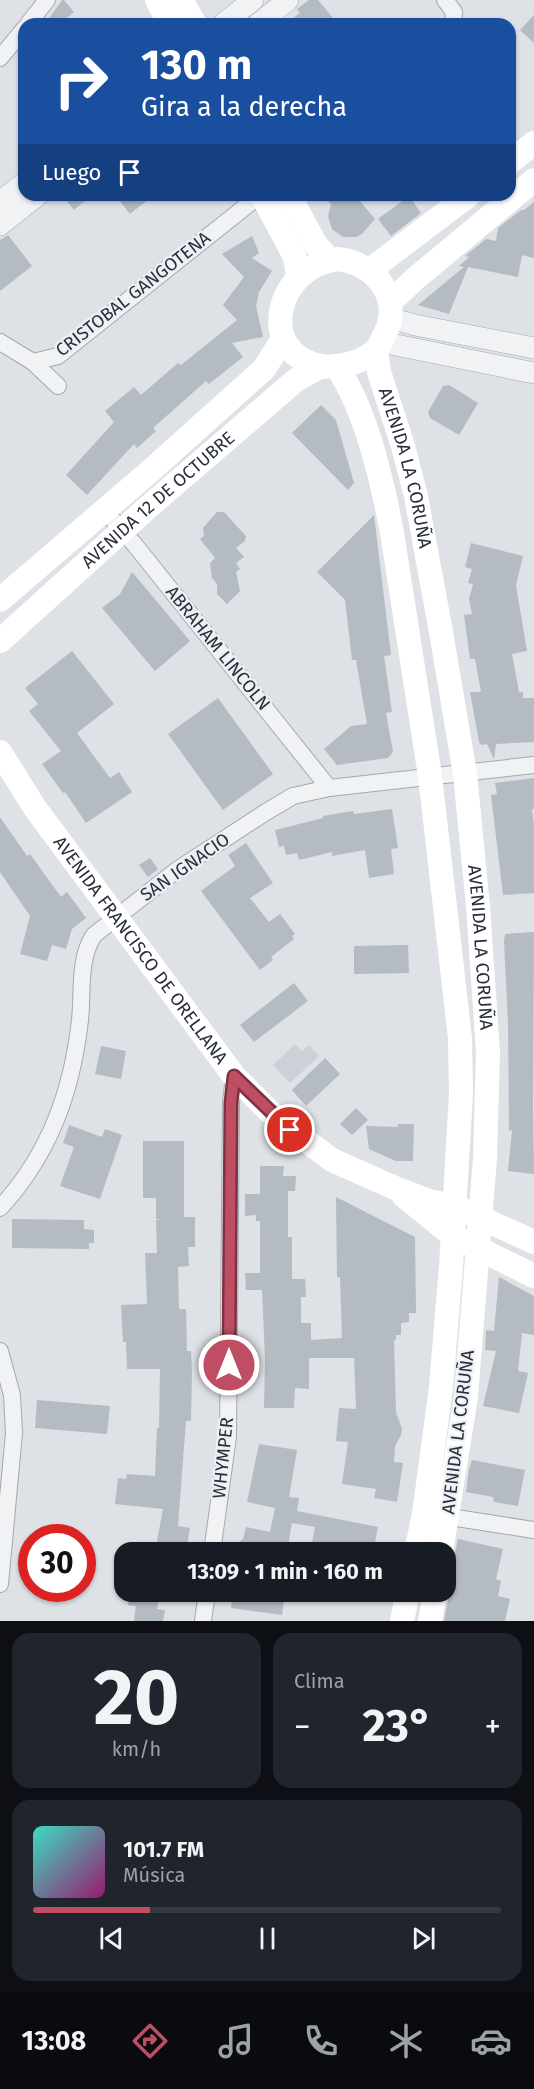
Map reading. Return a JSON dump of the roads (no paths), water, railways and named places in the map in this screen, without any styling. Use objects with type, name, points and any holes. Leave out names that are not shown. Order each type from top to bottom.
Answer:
[{"type":"main road","points":[[157,0],[167,18]]},
{"type":"main road","points":[[181,0],[192,18]]},
{"type":"main road","points":[[516,157],[534,143]]},
{"type":"main road","points":[[516,195],[534,180]]},
{"type":"main road","points":[[264,201],[295,257],[298,277]]},
{"type":"main road","points":[[292,201],[316,245],[330,260]]},
{"type":"main road","points":[[370,270],[461,201]]},
{"type":"main road","points":[[390,310],[416,278],[509,201]]},
{"type":"main road","points":[[347,260],[370,270],[385,288],[390,310],[387,330],[379,346],[351,363],[329,366],[301,360],[283,339],[281,317],[289,289],[298,277],[319,262],[347,260]]},
{"type":"main road","name":"AVENIDA 12 DE OCTUBRE","points":[[0,600],[105,511],[264,369],[283,339]]},
{"type":"main road","name":"AVENIDA LA CORUÑA","points":[[379,346],[379,372],[403,446],[416,496],[465,774],[478,906],[488,1053],[485,1158],[466,1398],[436,1515],[421,1542]]},
{"type":"main road","name":"AVENIDA 12 DE OCTUBRE","points":[[0,641],[122,530],[296,380],[329,366]]},
{"type":"main road","name":"AVENIDA LA CORUÑA","points":[[329,366],[348,383],[379,475],[393,539],[430,776],[459,1038],[461,1094],[453,1236],[440,1396],[436,1515],[440,1542]]},
{"type":"main road","points":[[409,638],[441,632]]},
{"type":"main road","name":"AVENIDA FRANCISCO DE ORELLANA","points":[[0,752],[35,808],[234,1076],[276,1118],[332,1160],[429,1201],[454,1206],[534,1242]]},
{"type":"main road","name":"AVENIDA FRANCISCO DE ORELLANA","points":[[0,774],[35,808]]},
{"type":"main road","name":"AVENIDA FRANCISCO DE ORELLANA","points":[[395,1188],[453,1236],[534,1276]]},
{"type":"main road","points":[[402,1621],[406,1602]]},
{"type":"main road","points":[[430,1621],[433,1602]]},
{"type":"street","points":[[33,18],[47,0]]},
{"type":"street","points":[[230,18],[253,0]]},
{"type":"street","points":[[266,18],[288,0]]},
{"type":"street","points":[[446,0],[454,12],[454,18]]},
{"type":"street","points":[[0,58],[18,36]]},
{"type":"street","points":[[0,202],[18,188]]},
{"type":"street","points":[[0,225],[30,201]]},
{"type":"street","name":"CRISTOBAL GANGOTENA","points":[[0,342],[33,362],[58,356],[253,201]]},
{"type":"street","points":[[390,310],[415,325],[534,348]]},
{"type":"street","points":[[379,346],[534,373]]},
{"type":"street","points":[[33,362],[58,386]]},
{"type":"street","name":"ABRAHAM LINCOLN","points":[[105,511],[329,788]]},
{"type":"street","name":"SAN IGNACIO","points":[[0,1208],[34,1164],[47,1143],[61,1111],[78,1040],[84,965],[88,947],[94,935],[177,870],[293,796],[329,788],[534,765]]},
{"type":"street","name":"WHYMPER","points":[[213,1542],[228,1437],[231,1103],[234,1076]]},
{"type":"street","points":[[0,1351],[12,1395],[14,1433],[0,1584]]},
{"type":"street","points":[[436,1515],[534,1530]]},
{"type":"street","points":[[203,1621],[206,1602]]}]
